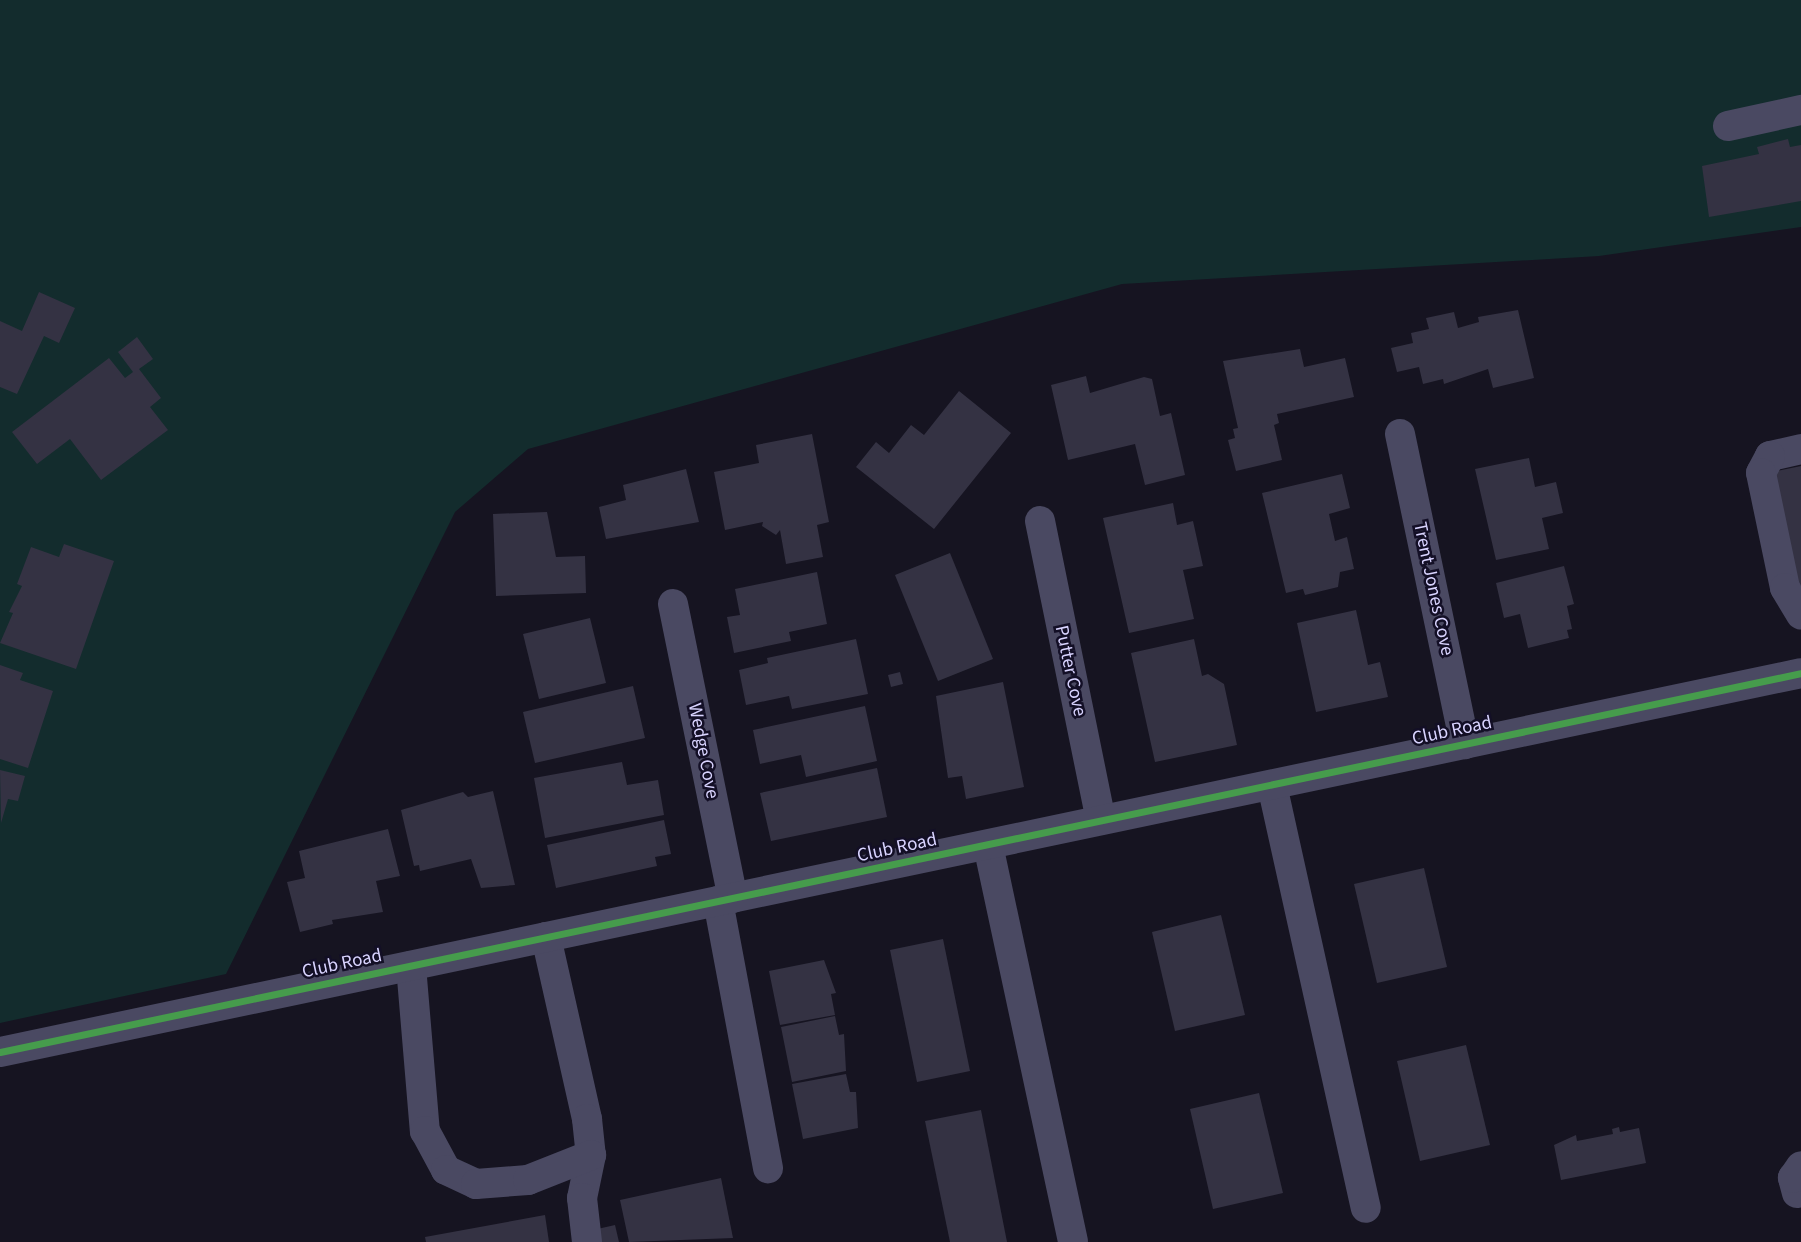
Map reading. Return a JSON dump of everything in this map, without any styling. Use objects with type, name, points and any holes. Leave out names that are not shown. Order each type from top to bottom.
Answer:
[{"type":"street","points":[[1728,126],[1801,110]]},
{"type":"street","name":"Trent Jones Cove","points":[[1400,434],[1465,744]]},
{"type":"street","points":[[1801,449],[1770,456],[1761,473],[1785,588],[1801,615]]},
{"type":"street","name":"Putter Cove","points":[[1040,521],[1101,820]]},
{"type":"street","name":"Wedge Cove","points":[[673,604],[725,900],[768,1168]]},
{"type":"street","name":"Club Road","points":[[0,1052],[1801,673]]},
{"type":"street","points":[[1272,785],[1366,1208]]},
{"type":"street","points":[[988,845],[1073,1241]]},
{"type":"street","points":[[546,937],[587,1119],[591,1155],[582,1198],[587,1242]]},
{"type":"street","points":[[411,966],[425,1131],[446,1170],[476,1184],[528,1180],[591,1155]]},
{"type":"green space","points":[[0,0],[1801,0],[1801,227],[1599,256],[1122,284],[528,449],[455,512],[226,974],[0,1023]]},
{"type":"building","points":[[1788,139],[1790,147],[1801,145],[1801,201],[1709,217],[1702,166],[1759,154],[1757,147]]},
{"type":"building","points":[[39,292],[75,308],[59,343],[44,336],[17,394],[0,387],[0,321],[22,331]]},
{"type":"building","points":[[1518,310],[1534,378],[1493,388],[1488,369],[1444,384],[1443,379],[1423,384],[1419,367],[1397,372],[1391,348],[1413,343],[1411,333],[1429,329],[1426,318],[1454,312],[1458,328],[1479,322],[1478,317]]},
{"type":"building","points":[[137,337],[153,359],[139,369],[161,398],[150,407],[168,430],[101,480],[70,439],[37,464],[12,432],[109,358],[125,378],[133,372],[118,352]]},
{"type":"building","points":[[1300,349],[1304,367],[1345,358],[1354,397],[1277,414],[1279,423],[1274,425],[1282,460],[1236,471],[1228,440],[1235,438],[1233,429],[1238,428],[1223,361]]},
{"type":"building","points":[[1086,376],[1090,393],[1144,377],[1152,379],[1160,416],[1171,413],[1185,475],[1145,485],[1135,444],[1068,460],[1051,385]]},
{"type":"building","points":[[959,391],[1011,433],[934,529],[856,467],[876,442],[889,453],[911,425],[924,435]]},
{"type":"building","points":[[812,434],[829,522],[817,525],[823,557],[786,564],[780,530],[776,535],[762,526],[763,522],[725,530],[714,472],[759,463],[756,445]]},
{"type":"building","points":[[1529,458],[1535,487],[1556,482],[1563,513],[1542,518],[1549,549],[1496,560],[1475,469]]},
{"type":"building","points":[[1801,466],[1801,585],[1793,587],[1767,473]]},
{"type":"building","points":[[686,469],[699,522],[606,539],[599,507],[626,500],[623,485]]},
{"type":"building","points":[[1342,474],[1350,508],[1329,514],[1335,541],[1347,537],[1354,569],[1340,572],[1338,587],[1305,595],[1303,589],[1286,593],[1262,493]]},
{"type":"building","points":[[1173,503],[1177,525],[1193,521],[1203,566],[1183,570],[1194,619],[1129,633],[1103,518]]},
{"type":"building","points":[[547,512],[556,557],[585,556],[586,593],[496,596],[493,514]]},
{"type":"building","points":[[64,544],[114,561],[76,669],[0,643],[13,613],[9,612],[22,586],[17,584],[31,547],[59,557]]},
{"type":"building","points":[[950,553],[993,659],[938,681],[895,575]]},
{"type":"building","points":[[1564,566],[1574,604],[1567,606],[1572,629],[1567,630],[1569,638],[1528,648],[1520,614],[1504,618],[1496,583]]},
{"type":"building","points":[[817,572],[827,624],[789,632],[791,641],[734,653],[727,617],[740,615],[735,589]]},
{"type":"building","points":[[1356,610],[1368,665],[1380,662],[1388,697],[1316,712],[1297,623]]},
{"type":"building","points":[[590,618],[606,683],[539,699],[523,634]]},
{"type":"building","points":[[856,639],[868,694],[792,709],[789,696],[746,705],[739,670],[768,663],[767,658]]},
{"type":"building","points":[[1194,639],[1202,676],[1208,674],[1224,684],[1237,745],[1155,762],[1131,653]]},
{"type":"building","points":[[0,665],[23,673],[20,680],[53,691],[28,768],[0,759]]},
{"type":"building","points":[[900,672],[903,684],[891,687],[888,675]]},
{"type":"building","points":[[1003,682],[1024,787],[966,799],[962,776],[948,778],[936,696]]},
{"type":"building","points":[[633,686],[645,738],[535,763],[523,712]]},
{"type":"building","points":[[865,706],[877,761],[806,777],[801,755],[760,764],[753,730]]},
{"type":"building","points":[[622,762],[627,785],[658,780],[664,815],[545,838],[534,778]]},
{"type":"building","points":[[877,768],[887,817],[771,841],[760,793]]},
{"type":"building","points":[[0,770],[25,776],[18,801],[8,799],[1,823]]},
{"type":"building","points":[[493,791],[515,885],[481,888],[471,859],[420,871],[419,865],[414,866],[401,810],[463,792],[468,797]]},
{"type":"building","points":[[664,820],[671,854],[655,857],[657,866],[556,888],[547,845]]},
{"type":"building","points":[[388,829],[400,876],[376,881],[383,912],[332,920],[333,924],[300,932],[287,882],[305,878],[299,851]]},
{"type":"building","points":[[1424,868],[1447,967],[1377,983],[1354,884]]},
{"type":"building","points":[[1221,915],[1245,1015],[1175,1031],[1152,932]]},
{"type":"building","points":[[943,939],[970,1071],[917,1082],[890,950]]},
{"type":"building","points":[[824,960],[836,993],[831,994],[835,1015],[780,1025],[769,971]]},
{"type":"building","points":[[835,1016],[839,1035],[844,1034],[846,1071],[792,1082],[781,1027]]},
{"type":"building","points":[[1466,1045],[1490,1145],[1420,1161],[1397,1061]]},
{"type":"building","points":[[846,1074],[850,1092],[856,1092],[858,1128],[803,1139],[792,1084]]},
{"type":"building","points":[[1259,1093],[1283,1193],[1213,1209],[1190,1109]]},
{"type":"building","points":[[981,1110],[1007,1242],[950,1242],[925,1121]]},
{"type":"building","points":[[1619,1127],[1620,1132],[1639,1128],[1646,1163],[1561,1180],[1554,1145],[1576,1135],[1577,1141],[1613,1134],[1612,1129]]},
{"type":"building","points":[[721,1178],[733,1238],[629,1242],[620,1200]]},
{"type":"building","points":[[545,1215],[549,1242],[426,1242],[425,1237]]},
{"type":"building","points":[[615,1225],[619,1242],[595,1242],[593,1230]]},
{"type":"cycle path","points":[[0,1052],[1801,673]]}]
